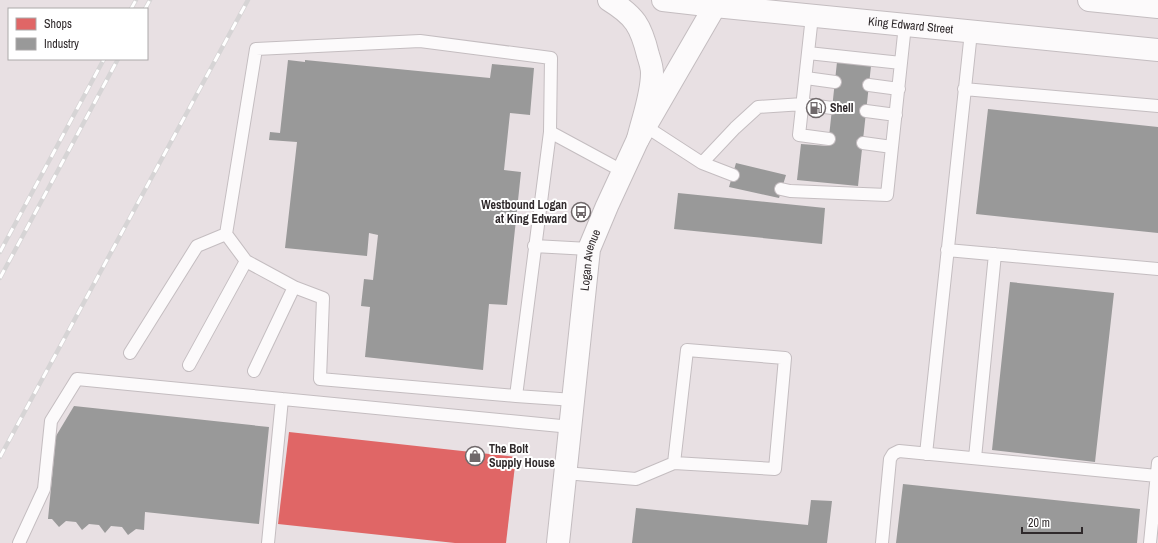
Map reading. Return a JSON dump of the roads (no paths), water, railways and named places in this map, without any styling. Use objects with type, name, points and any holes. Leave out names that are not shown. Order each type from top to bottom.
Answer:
[{"type":"main road","points":[[609,0],[626,11],[637,22],[646,47],[652,72],[650,93],[642,132]]},
{"type":"main road","name":"King Edward Street","points":[[663,0],[1158,50]]},
{"type":"main road","points":[[1089,0],[1158,7]]},
{"type":"main road","name":"Logan Avenue","points":[[558,543],[589,249],[607,206],[642,132],[715,6]]},
{"type":"lane","points":[[812,16],[799,135],[829,139]]},
{"type":"lane","points":[[781,190],[887,195],[905,25]]},
{"type":"lane","points":[[926,454],[971,32]]},
{"type":"lane","points":[[516,396],[534,246],[550,132],[551,58],[420,41],[256,49],[226,234],[246,261],[294,287],[323,298],[320,378],[516,396],[574,400]]},
{"type":"lane","points":[[808,52],[901,63]]},
{"type":"lane","points":[[806,78],[835,82]]},
{"type":"lane","points":[[869,85],[899,89]]},
{"type":"lane","points":[[964,88],[1158,106]]},
{"type":"lane","points":[[702,163],[734,128],[758,107],[803,104],[832,108]]},
{"type":"lane","points":[[866,112],[896,115]]},
{"type":"lane","points":[[550,132],[624,172]]},
{"type":"lane","points":[[642,132],[702,163],[733,175]]},
{"type":"lane","points":[[862,143],[892,147]]},
{"type":"lane","points":[[130,353],[197,246],[226,234]]},
{"type":"lane","points":[[534,246],[589,249]]},
{"type":"lane","points":[[947,250],[1158,269]]},
{"type":"lane","points":[[975,458],[995,254]]},
{"type":"lane","points":[[189,365],[246,261]]},
{"type":"lane","points":[[254,371],[294,287]]},
{"type":"lane","points":[[565,473],[636,479],[674,463],[775,469],[785,358],[687,350],[674,463]]},
{"type":"lane","points":[[19,543],[44,490],[51,421],[77,379],[571,427]]},
{"type":"lane","points":[[268,543],[282,399]]},
{"type":"lane","points":[[882,543],[890,459],[893,454],[899,451],[1157,476]]},
{"type":"lane","points":[[1150,543],[1158,463]]},
{"type":"railway","points":[[132,8],[136,0]]},
{"type":"railway","points":[[146,8],[150,0]]},
{"type":"railway","points":[[0,457],[248,0]]},
{"type":"railway","points":[[0,252],[103,60]]},
{"type":"railway","points":[[0,278],[117,60]]},
{"type":"place","name":"Shell","points":[[816,108]]},
{"type":"place","name":"Westbound Logan at King Edward","points":[[581,212]]},
{"type":"place","name":"The Bolt Supply House","points":[[475,456]]}]
